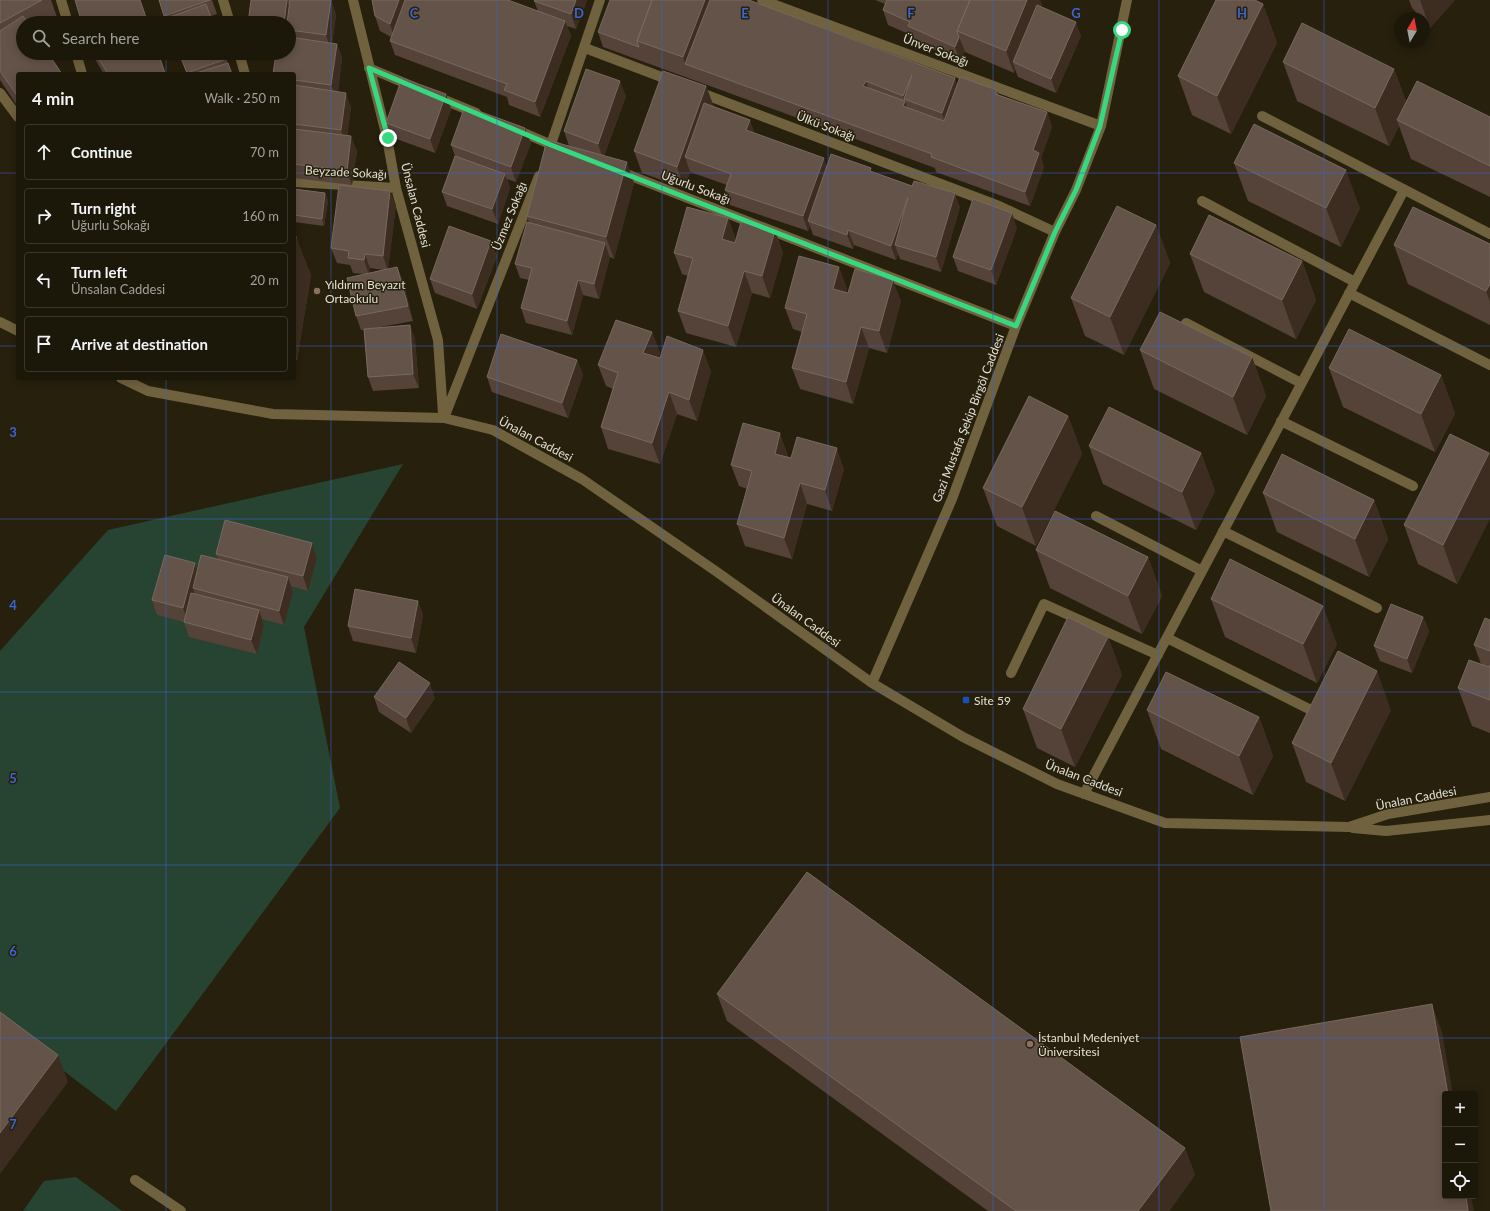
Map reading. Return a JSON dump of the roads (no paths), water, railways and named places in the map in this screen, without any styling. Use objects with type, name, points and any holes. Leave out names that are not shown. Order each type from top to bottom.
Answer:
[{"type":"street","points":[[61,0],[66,16]]},
{"type":"street","points":[[223,0],[228,16]]},
{"type":"street","name":"Ünsalan Caddesi","points":[[353,0],[369,68],[388,138],[396,188],[438,340],[444,418]]},
{"type":"street","name":"Üzmez Sokağı","points":[[444,418],[551,145],[600,0]]},
{"type":"street","name":"Ünver Sokağı","points":[[762,0],[1100,126]]},
{"type":"street","name":"Gazi Mustafa Şekip Birgöl Caddesi","points":[[872,683],[952,499],[1016,326],[1055,232],[1076,190],[1100,126],[1127,0]]},
{"type":"street","name":"Ülkü Sokağı","points":[[585,48],[999,206],[1055,232]]},
{"type":"street","points":[[78,60],[81,72]]},
{"type":"street","points":[[241,60],[244,72]]},
{"type":"street","points":[[369,68],[486,117]]},
{"type":"street","points":[[0,92],[16,114]]},
{"type":"street","points":[[1262,116],[1490,234]]},
{"type":"street","points":[[507,126],[566,151]]},
{"type":"street","name":"Uğurlu Sokağı","points":[[610,168],[1016,326]]},
{"type":"street","name":"Beyzade Sokağı","points":[[296,182],[396,188]]},
{"type":"street","points":[[1084,794],[1404,190]]},
{"type":"street","points":[[1202,201],[1355,282]]},
{"type":"street","points":[[1349,293],[1490,365]]},
{"type":"street","points":[[0,322],[16,329]]},
{"type":"street","points":[[1186,323],[1301,383]]},
{"type":"street","name":"Ünalan Caddesi","points":[[126,380],[148,390],[273,414],[444,418],[493,430],[582,479],[717,572],[872,683],[963,737],[1056,784],[1165,823],[1349,827],[1388,814],[1490,797]]},
{"type":"street","points":[[1281,421],[1413,486]]},
{"type":"street","points":[[1096,516],[1202,571]]},
{"type":"street","points":[[1223,531],[1377,608]]},
{"type":"street","points":[[1011,674],[1044,604],[1158,655]]},
{"type":"street","points":[[1167,638],[1309,709]]},
{"type":"street","points":[[1349,827],[1386,831],[1490,820]]},
{"type":"street","points":[[135,1180],[181,1211]]},
{"type":"place","name":"Yıldırım Beyazıt Ortaokulu","points":[[317,291]]},
{"type":"place","name":"Site 59","points":[[966,700]]},
{"type":"place","name":"İstanbul Medeniyet Üniversitesi","points":[[1030,1044]]}]
